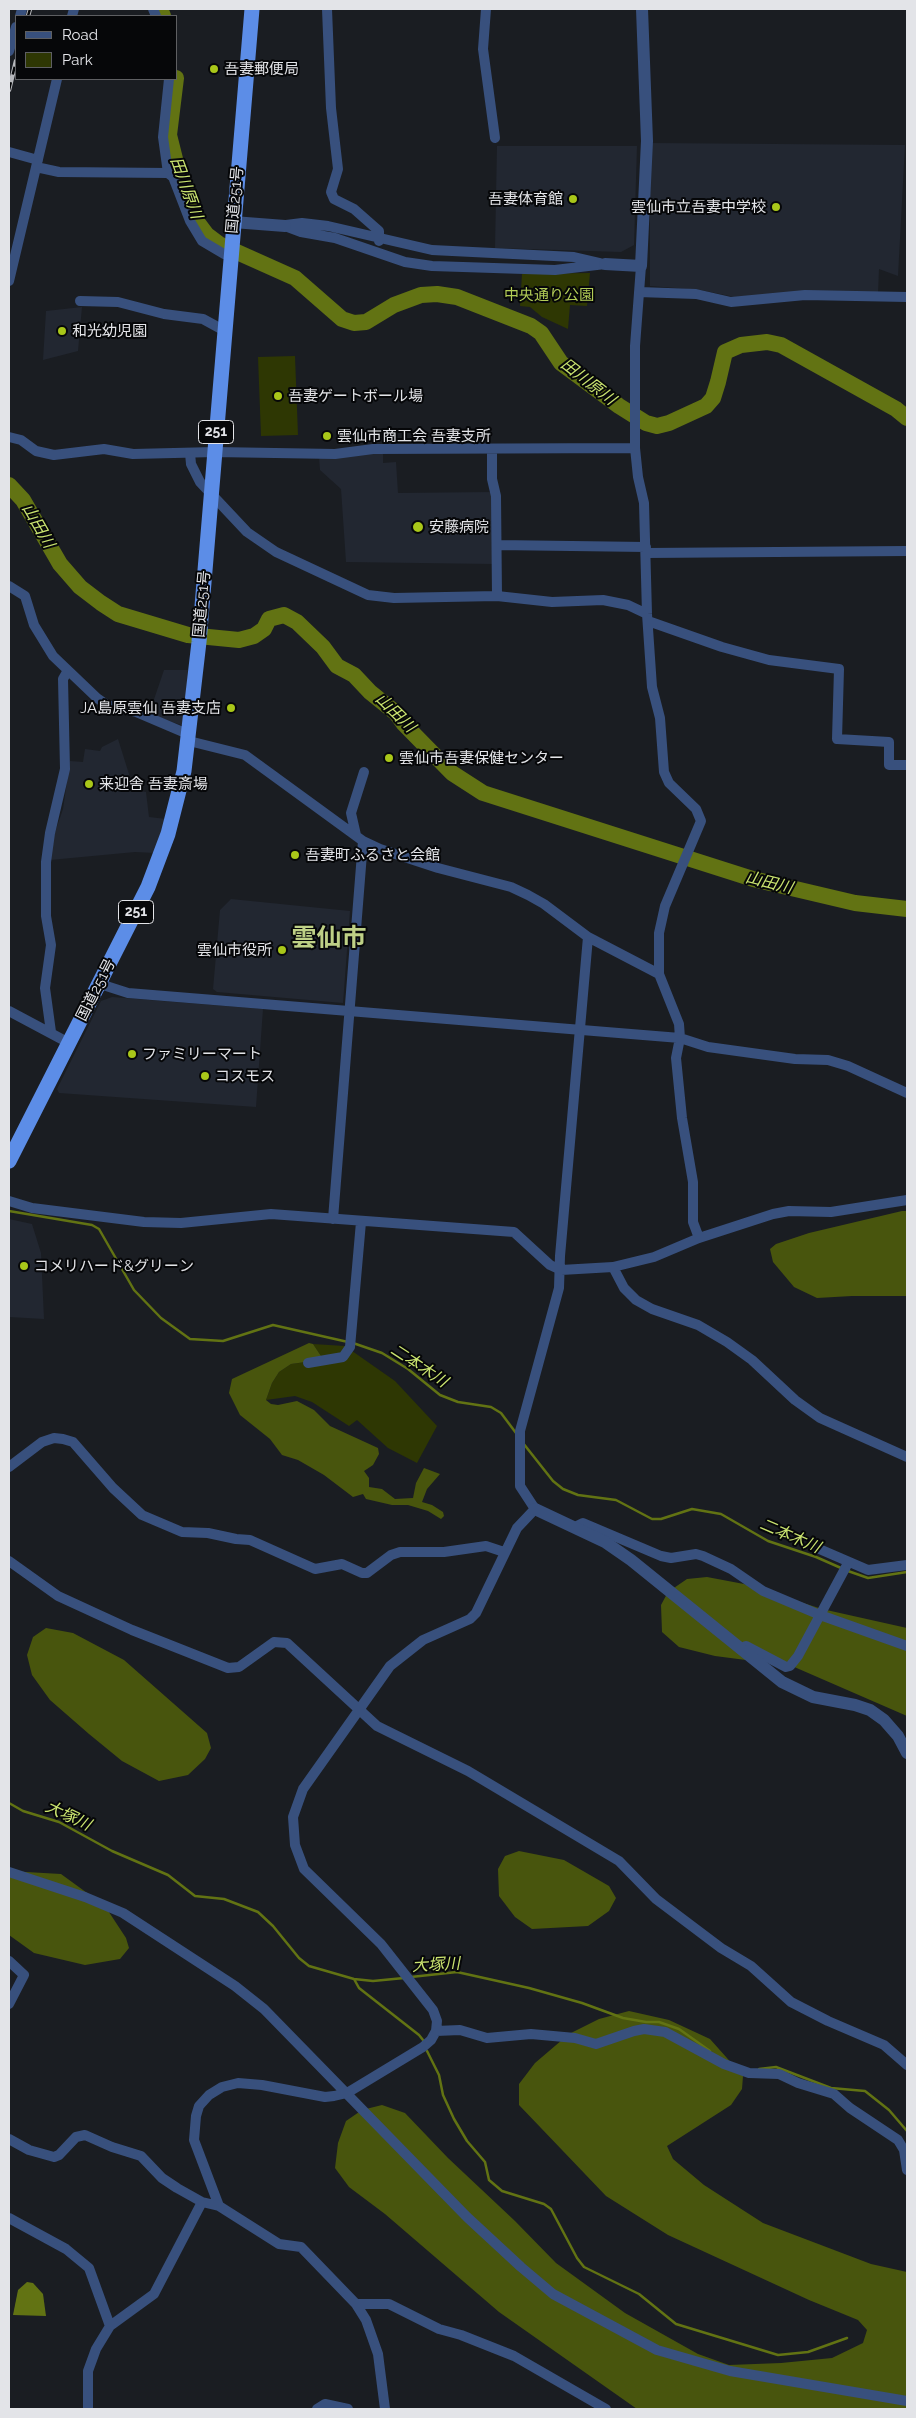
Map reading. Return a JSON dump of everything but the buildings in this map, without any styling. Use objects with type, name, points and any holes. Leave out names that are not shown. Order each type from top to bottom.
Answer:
[{"type":"highway","name":"国道251号","points":[[9,1161],[148,887],[168,834],[181,785],[189,738],[199,642],[252,9]]},
{"type":"street","points":[[328,9],[331,108],[338,169],[331,192],[334,199],[354,210],[378,231],[380,237],[375,252]]},
{"type":"street","points":[[486,9],[484,49],[495,138]]},
{"type":"street","points":[[642,9],[647,141],[635,354],[636,448],[638,477],[644,503],[647,618],[652,687],[660,718],[664,772],[669,783],[696,809],[700,817],[700,826],[665,906],[659,933],[659,974],[679,1024],[680,1038],[676,1058],[682,1118],[693,1182],[693,1222],[700,1238]]},
{"type":"street","points":[[9,51],[15,30]]},
{"type":"street","points":[[9,281],[57,80]]},
{"type":"street","points":[[169,80],[163,137],[168,173],[173,178],[190,221],[202,241],[224,254],[231,250]]},
{"type":"street","points":[[9,152],[59,172],[168,173]]},
{"type":"street","points":[[233,222],[285,226],[302,223],[328,226],[432,250],[574,256],[605,264]]},
{"type":"street","points":[[285,226],[301,232],[335,238],[406,262],[432,266],[555,270],[605,264],[641,266]]},
{"type":"street","points":[[507,269],[508,253]]},
{"type":"street","points":[[639,292],[696,294],[731,302],[805,296],[907,297]]},
{"type":"street","points":[[80,301],[118,302],[164,314],[203,319],[225,331]]},
{"type":"street","points":[[9,437],[21,440],[36,451],[54,455],[104,448],[133,454],[215,452],[335,454],[373,449],[636,448]]},
{"type":"street","points":[[492,449],[492,479],[496,496],[497,596]]},
{"type":"street","points":[[190,453],[195,475],[211,495],[247,532],[276,552],[368,595],[394,598],[497,596],[552,602],[618,602],[647,618],[722,647],[769,660],[839,669],[836,739],[889,742],[889,765],[907,765]]},
{"type":"street","points":[[496,545],[646,550],[907,551]]},
{"type":"street","points":[[9,586],[25,596],[34,625],[42,640],[67,672],[107,705],[136,712],[189,738],[245,755],[359,838],[438,868],[511,887],[544,904],[588,937],[659,974]]},
{"type":"street","points":[[51,1032],[45,988],[51,944],[46,916],[46,862],[50,833],[65,769],[63,679],[67,672]]},
{"type":"street","points":[[333,1219],[349,1010],[359,838],[351,813],[364,772]]},
{"type":"street","points":[[588,937],[560,1256],[559,1288],[520,1431],[520,1486],[535,1508],[604,1542],[631,1560],[739,1649],[795,1690],[813,1698],[855,1704],[870,1710],[884,1720],[898,1736],[907,1754]]},
{"type":"street","points":[[100,984],[128,993],[680,1038],[708,1047],[795,1059],[828,1060],[848,1066],[907,1093]]},
{"type":"street","points":[[9,1011],[69,1043]]},
{"type":"street","points":[[9,1201],[32,1208],[144,1222],[180,1222],[271,1214],[514,1232],[550,1265],[560,1270],[613,1266],[654,1257],[700,1238],[781,1213],[831,1212],[907,1200]]},
{"type":"street","points":[[308,1364],[343,1357],[348,1352],[351,1341],[362,1222]]},
{"type":"street","points":[[613,1266],[624,1288],[636,1300],[652,1309],[698,1325],[727,1342],[752,1360],[795,1400],[820,1418],[839,1429],[907,1457]]},
{"type":"street","points":[[9,1467],[42,1442],[54,1438],[73,1442],[113,1488],[142,1515],[182,1532],[208,1533],[250,1540],[315,1569],[342,1564],[362,1573],[367,1572],[391,1555],[400,1552],[444,1552],[486,1546],[504,1552]]},
{"type":"street","points":[[220,2206],[194,2140],[196,2116],[199,2106],[209,2095],[222,2087],[238,2084],[262,2085],[326,2097],[347,2093],[423,2047],[431,2040],[436,2031],[437,2021],[433,2010],[408,1977],[381,1944],[304,1869],[295,1845],[293,1817],[303,1789],[390,1666],[423,1640],[470,1619],[476,1613],[517,1528],[535,1508]]},
{"type":"street","points":[[576,1527],[583,1523],[661,1556],[671,1558],[696,1554],[703,1556],[731,1569],[763,1591],[820,1615],[907,1646]]},
{"type":"street","points":[[817,1548],[846,1567],[868,1570],[907,1564]]},
{"type":"street","points":[[13,1564],[58,1596],[132,1630],[228,1668],[239,1667],[274,1642],[287,1643],[359,1708],[376,1726],[468,1771],[619,1861],[656,1899],[721,1948],[751,1966],[791,2002],[828,2021],[884,2044],[907,2066]]},
{"type":"street","points":[[13,1564],[20,1575],[36,1589],[58,1602]]},
{"type":"street","points":[[739,1649],[746,1646],[788,1667],[798,1656],[846,1567]]},
{"type":"street","points":[[9,1872],[85,1897],[123,1913],[143,1924],[235,1986],[264,2009],[467,2217],[521,2268],[553,2294],[657,2350],[730,2371],[907,2401]]},
{"type":"street","points":[[9,1961],[24,1975],[9,2004]]},
{"type":"street","points":[[436,2031],[460,2030],[487,2038],[531,2034],[576,2038],[596,2044],[644,2029],[665,2032],[724,2064],[749,2073],[779,2074],[798,2083],[834,2094],[850,2108],[898,2140],[904,2150],[907,2170]]},
{"type":"street","points":[[9,2140],[30,2150],[54,2157],[72,2140],[85,2135],[112,2147],[141,2156],[162,2178],[202,2202],[220,2206],[279,2244],[301,2247],[356,2304],[366,2320],[378,2354],[385,2409]]},
{"type":"street","points":[[88,2409],[88,2371],[96,2349],[110,2326],[154,2294],[202,2202]]},
{"type":"street","points":[[9,2218],[66,2249],[89,2268],[110,2326]]},
{"type":"street","points":[[356,2304],[389,2304],[439,2329],[462,2335],[514,2356],[606,2409]]},
{"type":"street","points":[[317,2409],[325,2404],[348,2409]]},
{"type":"shaded area","name":"雲仙市立吾妻中学校","points":[[650,143],[905,145],[898,276],[879,269],[878,294],[734,297],[701,290],[650,286]]},
{"type":"shaded area","points":[[497,146],[637,146],[634,245],[621,252],[495,248]]},
{"type":"shaded area","name":"和光幼児園","points":[[82,307],[78,351],[43,360],[46,311]]},
{"type":"shaded area","name":"安藤病院","points":[[383,452],[383,463],[396,462],[398,493],[493,492],[493,564],[346,562],[341,489],[320,470],[319,457]]},
{"type":"shaded area","points":[[164,670],[188,670],[184,726],[149,714]]},
{"type":"shaded area","points":[[118,739],[134,790],[146,792],[149,817],[166,819],[155,853],[135,852],[50,860],[54,835],[63,809],[70,761],[83,762],[85,749],[100,751],[102,747]]},
{"type":"shaded area","name":"雲仙市役所","points":[[231,899],[350,911],[343,1003],[217,992],[213,989],[220,910]]},
{"type":"shaded area","points":[[112,997],[263,1009],[256,1107],[59,1093],[57,1089],[101,1001]]},
{"type":"shaded area","points":[[907,1211],[907,1296],[817,1298],[794,1287],[773,1262],[770,1249],[776,1244],[809,1233]]},
{"type":"shaded area","name":"コメリハード&グリーン","points":[[9,1219],[32,1224],[41,1253],[44,1319],[9,1317]]},
{"type":"shaded area","points":[[309,1343],[313,1344],[321,1356],[320,1360],[291,1364],[279,1372],[272,1383],[266,1400],[271,1404],[278,1405],[297,1401],[314,1410],[330,1426],[378,1448],[379,1454],[373,1465],[364,1471],[369,1478],[369,1487],[382,1489],[395,1499],[413,1498],[416,1483],[424,1468],[440,1474],[427,1489],[422,1502],[432,1505],[443,1512],[444,1516],[441,1519],[428,1511],[408,1505],[392,1505],[366,1499],[363,1494],[353,1497],[324,1475],[298,1460],[282,1455],[270,1439],[240,1415],[229,1393],[232,1379]]},
{"type":"shaded area","points":[[707,1577],[744,1584],[822,1609],[907,1628],[907,1716],[792,1666],[715,1656],[679,1647],[662,1632],[661,1605],[668,1592],[687,1579]]},
{"type":"shaded area","points":[[46,1628],[73,1633],[124,1660],[207,1733],[211,1748],[205,1759],[188,1775],[159,1781],[122,1761],[89,1734],[50,1700],[32,1675],[27,1655],[33,1637]]},
{"type":"shaded area","points":[[519,1851],[564,1860],[609,1886],[616,1898],[609,1911],[588,1926],[532,1929],[515,1917],[499,1896],[498,1869],[505,1856]]},
{"type":"shaded area","points":[[9,1871],[61,1874],[105,1906],[126,1938],[129,1948],[120,1959],[85,1965],[34,1953],[9,1935]]},
{"type":"shaded area","points":[[629,2011],[669,2020],[710,2039],[743,2076],[742,2089],[731,2105],[667,2146],[673,2159],[704,2185],[763,2223],[871,2264],[907,2272],[907,2409],[637,2409],[499,2312],[385,2214],[349,2187],[335,2168],[338,2143],[346,2121],[362,2110],[382,2105],[405,2113],[448,2158],[515,2221],[556,2263],[625,2313],[698,2354],[729,2365],[781,2363],[832,2358],[863,2343],[867,2330],[858,2320],[809,2300],[668,2235],[606,2196],[519,2105],[519,2084],[535,2063],[569,2034],[599,2019]]},
{"type":"shaded area","points":[[27,2282],[33,2283],[43,2294],[46,2316],[13,2315],[18,2290]]},
{"type":"green space","name":"中央通り公園","points":[[590,273],[587,306],[570,305],[568,329],[542,317],[530,307],[520,306],[522,274]]},
{"type":"green space","name":"吾妻ゲートボール場","points":[[295,356],[298,435],[261,436],[258,357]]},
{"type":"green space","points":[[313,1344],[345,1346],[395,1381],[437,1426],[417,1463],[388,1448],[357,1420],[349,1426],[312,1402],[295,1396],[266,1400],[272,1383],[279,1372],[291,1364],[320,1360],[321,1356]]},
{"type":"waterway","name":"田川原川","points":[[160,9],[163,15]]},
{"type":"waterway","name":"田川原川","points":[[176,80],[169,135],[177,167],[198,223],[207,235],[219,244],[295,278],[342,319],[354,323],[366,322],[394,305],[421,295],[437,294],[457,297],[531,326],[541,333],[561,363],[619,406],[646,423],[657,426],[669,423],[706,406],[713,398],[725,352],[741,345],[767,342],[781,345],[896,409],[907,418]]},
{"type":"waterway","name":"山田川","points":[[9,485],[23,500],[60,564],[80,587],[101,603],[118,614],[188,635],[239,640],[254,636],[264,629],[269,619],[284,615],[297,622],[323,647],[337,666],[354,675],[370,692],[396,713],[404,724],[452,773],[483,793],[753,879],[855,903],[907,909]]},
{"type":"waterway","name":"二本木川","points":[[9,1211],[92,1225],[99,1229],[134,1290],[161,1318],[190,1339],[223,1341],[273,1325],[348,1342]]},
{"type":"waterway","name":"二本木川","points":[[353,1343],[382,1353],[408,1369],[440,1395],[458,1402],[491,1407],[501,1413],[516,1433]]},
{"type":"waterway","name":"二本木川","points":[[523,1443],[553,1481],[563,1489],[578,1495],[616,1500],[652,1519],[661,1519],[692,1509],[721,1514],[768,1541],[816,1557],[841,1568]]},
{"type":"waterway","name":"二本木川","points":[[848,1571],[868,1578],[907,1572]]},
{"type":"waterway","name":"大塚川","points":[[9,1803],[23,1811],[59,1822],[112,1851],[168,1875],[195,1896],[224,1899],[258,1912],[273,1926],[299,1958],[309,1966],[354,1979],[373,1981],[404,1978]]},
{"type":"waterway","name":"大塚川","points":[[411,1977],[457,1972],[529,1988],[582,2003],[623,2018],[659,2022],[679,2029],[710,2051]]},
{"type":"waterway","points":[[354,1979],[359,1988],[423,2040]]},
{"type":"waterway","points":[[427,2051],[439,2075],[443,2095],[454,2119],[467,2141],[485,2162],[489,2180],[502,2191],[544,2204],[551,2209],[577,2258],[584,2267],[639,2294],[676,2324],[778,2355],[808,2352],[847,2338]]},
{"type":"waterway","name":"大塚川","points":[[759,2069],[776,2067],[831,2088],[865,2091],[889,2110],[907,2131]]},
{"type":"railway","points":[[28,15],[30,9]]},
{"type":"railway","points":[[9,90],[15,65]]},
{"type":"place","name":"吾妻郵便局","points":[[214,69]]},
{"type":"place","name":"吾妻体育館","points":[[573,199]]},
{"type":"place","name":"雲仙市立吾妻中学校","points":[[776,207]]},
{"type":"place","name":"和光幼児園","points":[[62,331]]},
{"type":"place","name":"吾妻ゲートボール場","points":[[278,396]]},
{"type":"place","name":"雲仙市商工会 吾妻支所","points":[[327,436]]},
{"type":"place","name":"安藤病院","points":[[418,527]]},
{"type":"place","name":"JA島原雲仙 吾妻支店","points":[[231,708]]},
{"type":"place","name":"雲仙市吾妻保健センター","points":[[389,758]]},
{"type":"place","name":"来迎舎 吾妻斎場","points":[[89,784]]},
{"type":"place","name":"吾妻町ふるさと会館","points":[[295,855]]},
{"type":"place","name":"雲仙市役所","points":[[282,950]]},
{"type":"place","name":"ファミリーマート","points":[[132,1054]]},
{"type":"place","name":"コスモス","points":[[205,1076]]},
{"type":"place","name":"コメリハード&グリーン","points":[[24,1266]]},
{"type":"district","name":"雲仙市","points":[[329,938]]}]
